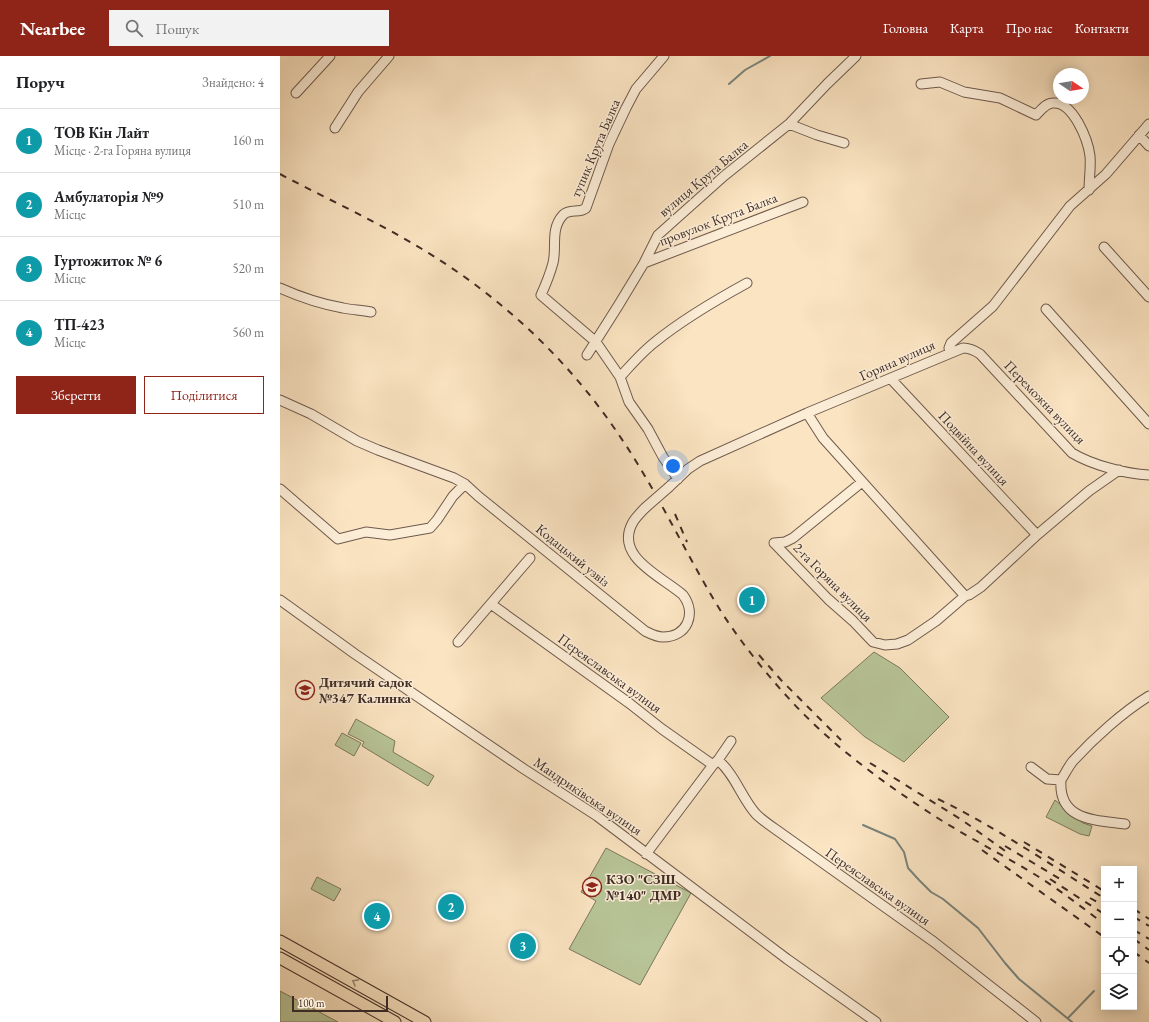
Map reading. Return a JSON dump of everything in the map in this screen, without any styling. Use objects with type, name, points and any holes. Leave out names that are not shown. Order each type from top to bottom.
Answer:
[{"type":"main road","points":[[280,941],[426,1022]]},
{"type":"main road","points":[[280,958],[395,1022]]},
{"type":"street","points":[[296,93],[330,56]]},
{"type":"street","points":[[335,128],[358,92],[389,56]]},
{"type":"street","name":"тупик Крута Балка","points":[[596,342],[541,295],[548,280],[553,261],[554,235],[563,215],[572,210],[581,211],[586,208],[609,144],[626,108],[636,89],[664,56]]},
{"type":"street","name":"вулиця Крута Балка","points":[[596,342],[644,263],[658,235],[724,176],[789,124],[856,56]]},
{"type":"street","points":[[921,84],[940,82],[964,92],[1000,98],[1036,115],[1047,104],[1061,104],[1074,115],[1084,134],[1088,146],[1090,156],[1089,190]]},
{"type":"street","points":[[789,124],[844,144]]},
{"type":"street","name":"Горяна вулиця","points":[[669,487],[688,469],[700,461],[950,353],[948,348],[951,343],[993,306],[1070,206],[1106,174],[1149,124]]},
{"type":"street","points":[[1140,135],[1149,146]]},
{"type":"street","name":"провулок Крута Балка","points":[[644,263],[803,202]]},
{"type":"street","points":[[1104,247],[1149,297]]},
{"type":"street","points":[[620,377],[637,358],[656,341],[713,302],[747,283]]},
{"type":"street","points":[[280,288],[324,304],[344,309],[353,308],[370,312]]},
{"type":"street","points":[[1046,309],[1149,424]]},
{"type":"street","points":[[587,355],[596,342],[620,377],[629,402],[648,429],[663,457],[678,479]]},
{"type":"street","name":"Переможна вулиця","points":[[950,353],[963,348],[974,350],[1072,453],[1082,459],[1119,470],[1149,475]]},
{"type":"street","name":"Подвійна вулиця","points":[[891,379],[1037,535]]},
{"type":"street","name":"Кодацький узвіз","points":[[280,400],[310,414],[357,441],[378,450],[442,472],[465,484],[645,631],[654,635],[669,636],[683,630],[687,624],[690,616],[688,601],[683,595],[645,568],[637,559],[630,546],[629,533],[634,520],[669,487]]},
{"type":"street","points":[[807,414],[823,438],[965,596]]},
{"type":"street","name":"2-га Горяна вулиця","points":[[862,482],[794,538],[785,542],[774,543],[828,599],[853,621],[873,642],[885,645],[897,644],[908,640],[936,621],[965,596],[981,587],[1037,535],[1089,491],[1119,470]]},
{"type":"street","points":[[280,489],[336,537],[340,538],[366,532],[390,535],[430,528],[453,496],[465,484]]},
{"type":"street","points":[[458,642],[530,558]]},
{"type":"street","name":"Мандриківська вулиця","points":[[280,600],[355,654],[524,769],[597,816],[787,959],[876,1022]]},
{"type":"street","name":"Переяславська вулиця","points":[[491,604],[629,703],[662,729],[731,772],[742,793],[756,813],[778,831],[934,942],[1036,1022]]},
{"type":"street","points":[[1125,824],[1090,820],[1079,816],[1068,808],[1061,787],[1062,780],[1072,762],[1090,744],[1125,712],[1149,696]]},
{"type":"street","points":[[646,854],[716,763],[731,741]]},
{"type":"street","points":[[1031,767],[1047,779],[1062,780]]},
{"type":"green space","points":[[874,652],[900,668],[949,717],[904,762],[865,737],[821,698]]},
{"type":"green space","points":[[356,719],[395,741],[393,752],[434,776],[428,786],[362,746],[364,742],[348,734]]},
{"type":"green space","points":[[342,733],[361,743],[354,756],[335,745]]},
{"type":"green space","points":[[1055,800],[1083,823],[1092,826],[1089,836],[1080,834],[1046,817]]},
{"type":"green space","points":[[606,848],[691,893],[640,985],[569,949],[596,901],[581,892]]},
{"type":"green space","points":[[317,877],[341,889],[334,901],[311,889]]},
{"type":"green space","points":[[280,991],[338,1022],[280,1022]]},
{"type":"waterway","points":[[729,84],[745,70],[770,56]]},
{"type":"waterway","points":[[863,825],[895,839],[904,852],[908,868],[919,880],[931,892],[943,899],[978,928],[1019,979],[1072,1022]]},
{"type":"waterway","points":[[1068,1018],[1094,991]]},
{"type":"railway","points":[[280,174],[405,239],[451,267],[479,287],[531,331],[578,380],[619,435],[659,501],[722,613],[756,660],[793,703],[825,735],[898,791],[949,825],[1039,877],[1101,922]]},
{"type":"railway","points":[[675,514],[687,542]]},
{"type":"railway","points":[[759,655],[781,680],[841,740]]},
{"type":"railway","points":[[870,763],[962,820],[1008,853]]},
{"type":"railway","points":[[938,799],[1001,833],[1101,896]]},
{"type":"railway","points":[[1024,842],[1101,889]]},
{"type":"railway","points":[[1005,846],[1060,879]]},
{"type":"railway","points":[[982,850],[1101,935]]},
{"type":"railway","points":[[1050,879],[1101,912]]},
{"type":"railway","points":[[1090,898],[1101,904]]},
{"type":"railway","points":[[1137,911],[1149,919]]},
{"type":"railway","points":[[1137,919],[1149,926]]},
{"type":"railway","points":[[1137,932],[1149,939]]},
{"type":"railway","points":[[1137,941],[1149,950]]},
{"type":"railway","points":[[1137,954],[1149,963]]},
{"type":"place","name":"ТОВ Кін Лайт","points":[[752,600]]},
{"type":"place","name":"Дитячий садок №347 Калинка","points":[[305,690]]},
{"type":"place","name":"КЗО \"СЗШ №140\" ДМР","points":[[592,887]]},
{"type":"place","name":"Амбулаторія №9","points":[[451,907]]},
{"type":"place","name":"ТП-423","points":[[377,916]]},
{"type":"place","name":"Гуртожиток № 6","points":[[523,946]]}]
